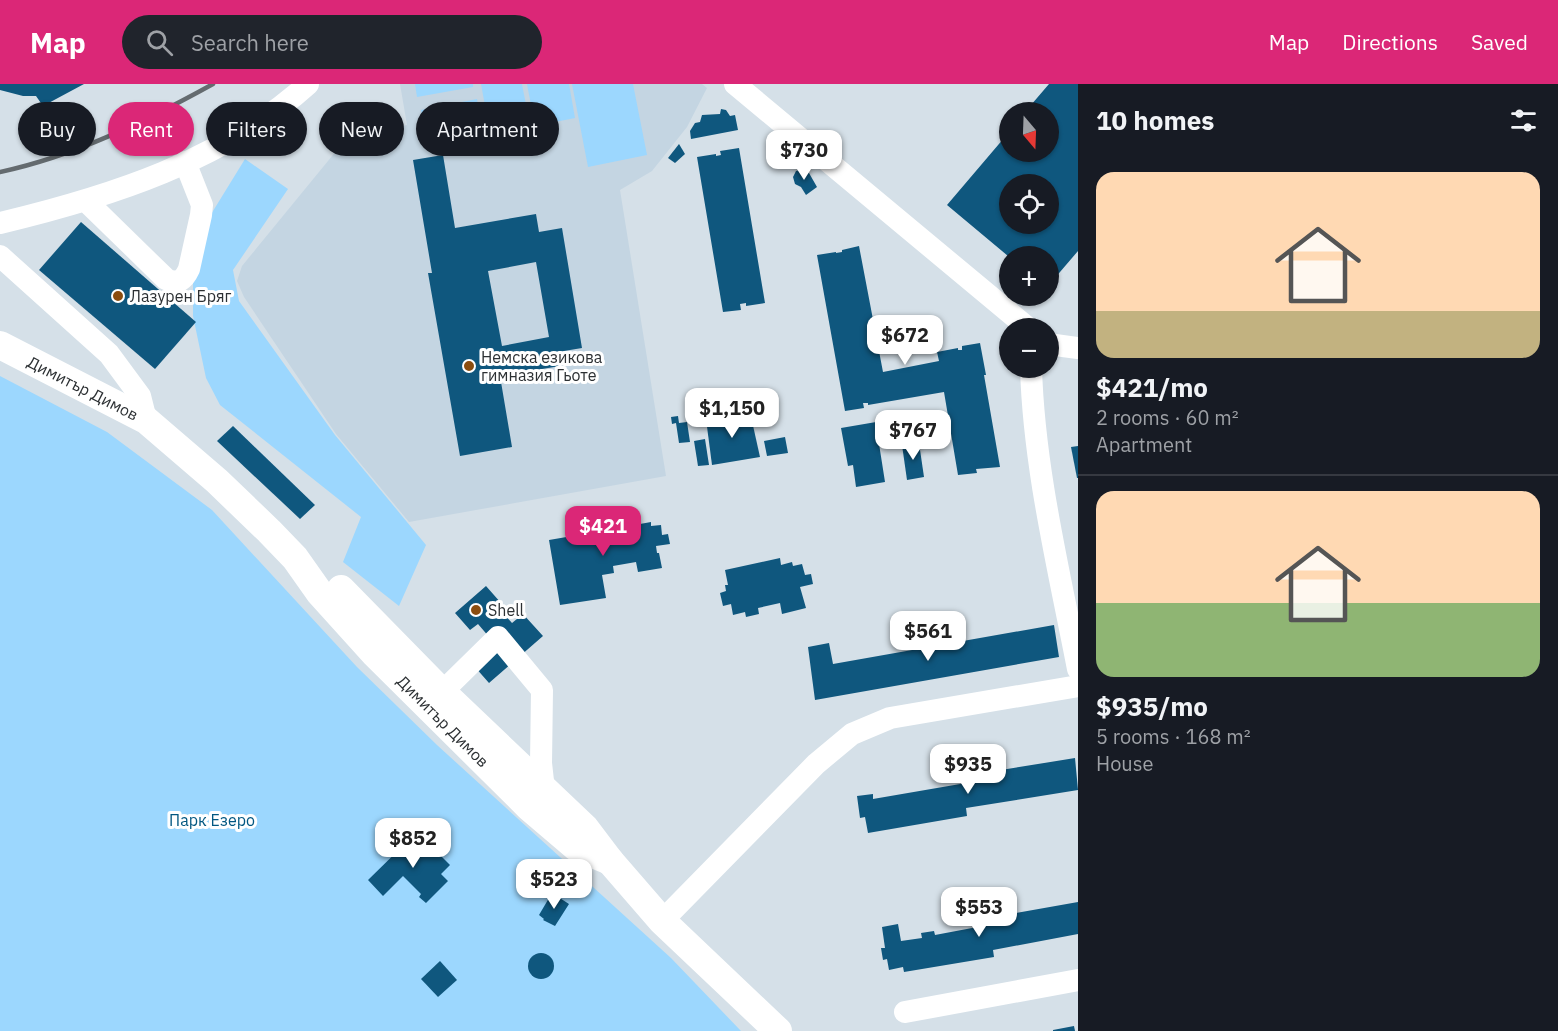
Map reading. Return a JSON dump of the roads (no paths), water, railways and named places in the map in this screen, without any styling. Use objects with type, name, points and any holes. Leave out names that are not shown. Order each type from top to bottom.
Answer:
[{"type":"main road","name":"Димитър Димов","points":[[0,345],[146,420],[217,481],[295,558],[319,592],[375,654],[529,807],[576,847],[610,861]]},
{"type":"main road","name":"Димитър Димов","points":[[295,558],[328,577],[442,692],[585,828],[662,921],[778,1031]]},
{"type":"street","points":[[0,223],[86,201],[185,162],[246,130],[308,84]]},
{"type":"street","points":[[735,84],[1016,318]]},
{"type":"street","points":[[86,201],[166,279],[173,282],[180,281],[189,269],[201,215],[199,195],[185,162]]},
{"type":"street","points":[[0,256],[109,354],[140,396],[146,420]]},
{"type":"street","points":[[1059,345],[1078,348]]},
{"type":"street","points":[[1031,378],[1032,406],[1043,482],[1078,669]]},
{"type":"street","points":[[442,692],[498,637],[542,690],[541,763],[544,790]]},
{"type":"street","points":[[662,921],[816,764],[852,734],[890,718],[1078,686]]},
{"type":"street","points":[[905,1012],[1078,980]]},
{"type":"railway","points":[[0,172],[56,157],[110,136],[213,84]]},
{"type":"place","name":"Лазурен Бряг","points":[[118,296]]},
{"type":"place","name":"Немска езикова гимназия Гьоте","points":[[469,366]]},
{"type":"place","name":"Shell","points":[[476,610]]},
{"type":"park label","name":"Парк Езеро","points":[[212,820]]}]
